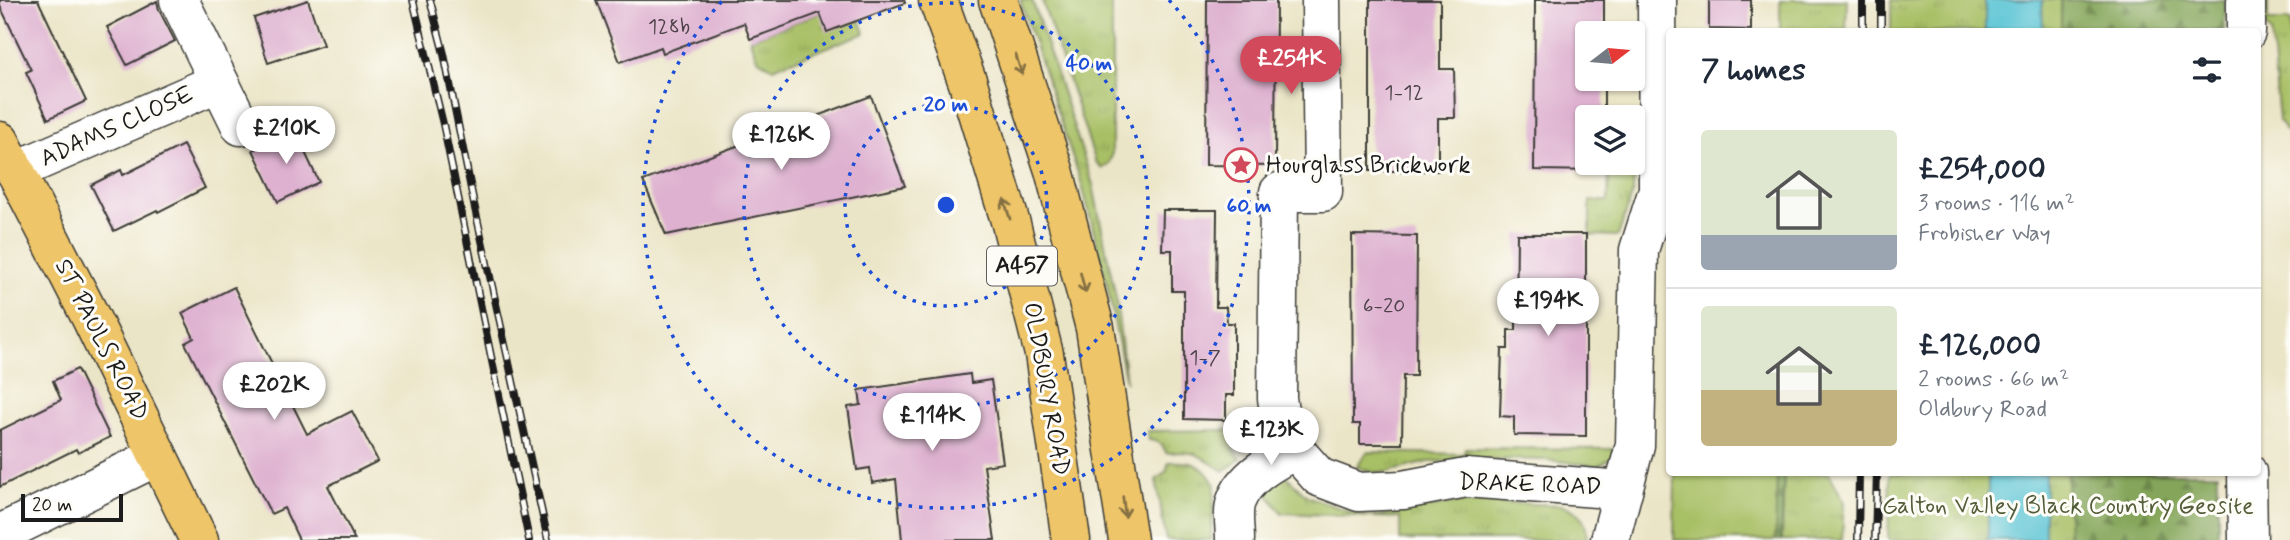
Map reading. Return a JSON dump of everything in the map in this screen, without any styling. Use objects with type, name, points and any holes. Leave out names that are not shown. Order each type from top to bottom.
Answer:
[{"type":"main road","name":"OLDBURY ROAD","points":[[938,0],[968,83],[1012,224],[1040,341],[1071,540]]},
{"type":"main road","name":"A457","points":[[998,0],[1054,170],[1095,328],[1128,540]]},
{"type":"main road","name":"ST PAULS ROAD","points":[[8,156],[199,540]]},
{"type":"street","name":"ADAMS CLOSE","points":[[179,0],[241,125]]},
{"type":"street","name":"DRAKE ROAD","points":[[1321,0],[1322,192],[1279,192],[1277,398],[1281,424],[1294,450],[1319,477],[1359,492],[1403,490],[1466,478],[1623,490]]},
{"type":"street","points":[[1610,540],[1634,445],[1639,250],[1658,190],[1657,0]]},
{"type":"street","points":[[2246,0],[2246,28]]},
{"type":"street","name":"ADAMS CLOSE","points":[[8,156],[219,82]]},
{"type":"street","points":[[1235,540],[1235,503],[1244,486],[1265,467],[1294,450]]},
{"type":"street","points":[[0,534],[158,456]]},
{"type":"street","points":[[2247,476],[2248,540]]},
{"type":"green space","points":[[1020,0],[1032,0],[1093,185],[1116,298],[1126,382],[1106,279],[1082,185]]},
{"type":"green space","points":[[1042,0],[1112,0],[1112,155],[1109,163],[1102,169],[1096,163]]},
{"type":"green space","points":[[1780,0],[1847,0],[1846,28],[1780,28]]},
{"type":"green space","points":[[1891,0],[2225,0],[2225,28],[1891,28]]},
{"type":"green space","points":[[2061,0],[2225,0],[2225,28],[2061,28]]},
{"type":"green space","points":[[2262,0],[2268,0],[2268,21],[2290,21],[2290,132],[2285,131],[2279,121],[2271,32],[2262,22]]},
{"type":"green space","points":[[820,13],[860,20],[865,33],[773,68],[757,58],[750,39]]},
{"type":"green space","points":[[1609,175],[1634,175],[1633,192],[1618,236],[1590,235],[1590,201],[1608,201]]},
{"type":"green space","points":[[1234,430],[1235,451],[1240,459],[1224,471],[1196,454],[1166,453],[1160,444],[1149,440],[1147,431]]},
{"type":"green space","points":[[1465,448],[1616,449],[1612,457],[1598,466],[1548,460],[1480,459],[1428,462],[1388,472],[1372,472],[1357,467],[1367,452],[1464,454]]},
{"type":"green space","points":[[1169,462],[1196,465],[1206,472],[1215,485],[1211,540],[1166,540],[1156,480],[1166,472]]},
{"type":"green space","points":[[1281,471],[1307,496],[1370,517],[1282,513],[1261,486]]},
{"type":"green space","points":[[1675,476],[1777,476],[1775,540],[1674,540]]},
{"type":"green space","points":[[1777,476],[1784,476],[1781,540],[1775,540]]},
{"type":"green space","points":[[1784,476],[1831,476],[1844,501],[1842,540],[1782,540]]},
{"type":"green space","name":"Galton Valley Black Country Geosite","points":[[1890,476],[2218,476],[2218,540],[1888,540]]},
{"type":"green space","points":[[2067,476],[2218,476],[2218,540],[2069,540]]},
{"type":"green space","points":[[1454,503],[1561,505],[1578,513],[1587,533],[1586,540],[1400,540],[1400,518],[1372,517]]},
{"type":"water","points":[[1985,0],[2042,0],[2043,28],[1985,28]]},
{"type":"water","points":[[1988,476],[2045,476],[2045,540],[1988,540]]},
{"type":"building","points":[[0,0],[38,0],[86,101],[48,119],[26,72],[31,70],[0,6]]},
{"type":"building","points":[[308,0],[323,45],[268,63],[254,18]]},
{"type":"building","points":[[596,0],[904,0],[905,3],[827,32],[820,13],[750,39],[744,23],[663,53],[661,47],[620,62]]},
{"type":"building","points":[[1207,0],[1276,0],[1275,166],[1206,165]]},
{"type":"building","points":[[1370,0],[1440,0],[1440,69],[1454,69],[1455,118],[1438,118],[1438,171],[1370,171]]},
{"type":"building","points":[[1535,0],[1604,0],[1604,21],[1575,21],[1575,91],[1604,91],[1604,105],[1575,105],[1575,171],[1534,170]]},
{"type":"building","points":[[1709,0],[1751,0],[1751,28],[1709,28]]},
{"type":"building","points":[[157,1],[175,41],[127,65],[107,27]]},
{"type":"building","points":[[871,96],[905,186],[666,235],[643,181]]},
{"type":"building","points":[[295,131],[319,182],[278,202],[253,150]]},
{"type":"building","points":[[183,145],[205,188],[114,231],[91,185],[121,170],[123,175]]},
{"type":"building","points":[[1163,210],[1217,210],[1216,307],[1226,307],[1227,323],[1234,323],[1234,395],[1226,395],[1226,420],[1184,419],[1184,291],[1172,291],[1172,250],[1162,250]]},
{"type":"building","points":[[1517,234],[1586,234],[1586,436],[1514,435],[1514,417],[1500,416],[1502,349],[1508,349],[1508,330],[1516,330]]},
{"type":"building","points":[[1352,235],[1417,236],[1416,376],[1403,376],[1402,444],[1360,444],[1360,424],[1353,424]]},
{"type":"building","points":[[234,287],[307,434],[352,411],[378,461],[328,486],[355,540],[299,540],[284,508],[271,514],[185,343],[194,338],[182,313]]},
{"type":"building","points":[[77,369],[110,437],[78,453],[76,449],[0,487],[0,430],[61,400],[53,381]]},
{"type":"building","points":[[970,374],[971,383],[991,380],[1003,463],[984,466],[995,540],[902,540],[896,479],[872,483],[870,468],[857,470],[848,407],[861,405],[859,390]]},
{"type":"railway","points":[[413,0],[443,124],[529,540]]},
{"type":"railway","points":[[430,0],[444,54],[548,540]]},
{"type":"railway","points":[[1863,0],[1863,28]]},
{"type":"railway","points":[[1881,0],[1881,28]]},
{"type":"railway","points":[[1858,540],[1859,476]]},
{"type":"railway","points":[[1875,540],[1877,476]]},
{"type":"place","name":"Hourglass Brickwork","points":[[1241,165]]}]
